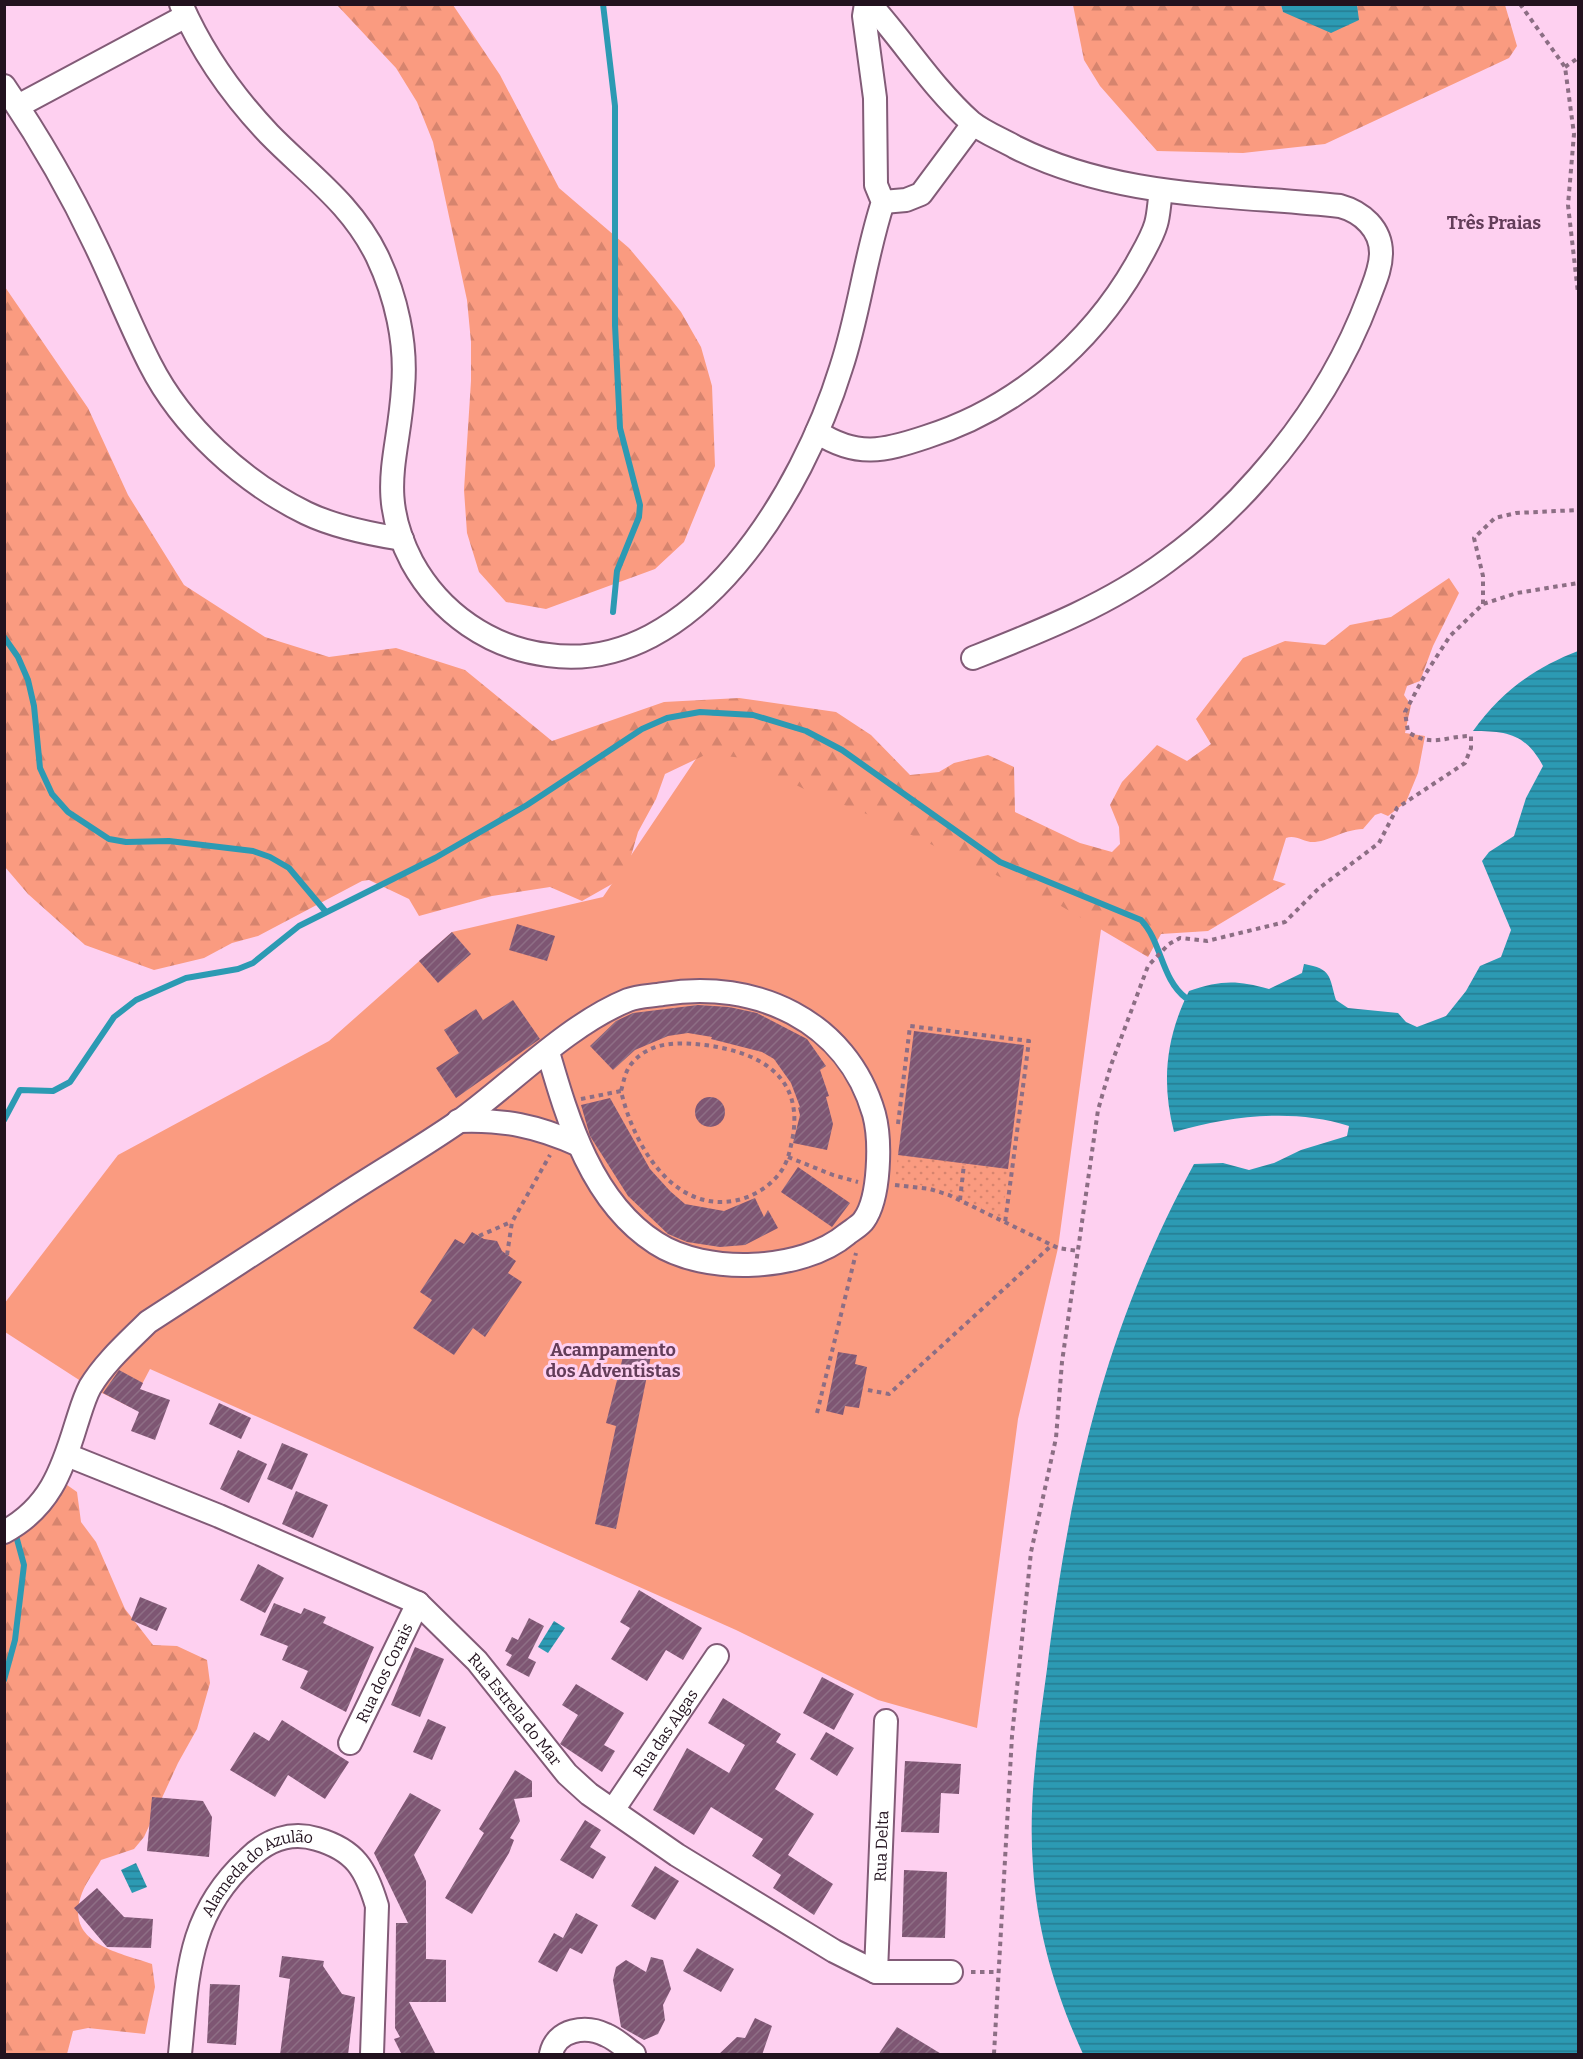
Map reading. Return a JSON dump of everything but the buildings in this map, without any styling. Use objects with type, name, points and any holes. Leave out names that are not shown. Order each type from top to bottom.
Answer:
[{"type":"street","points":[[868,4],[920,69],[974,124],[1051,163],[1114,183],[1161,192],[1340,206],[1359,213],[1373,228],[1381,251],[1377,275],[1363,312],[1327,384],[1282,450],[1228,509],[1199,536],[1141,579],[1097,605],[1060,624],[973,658]]},
{"type":"street","points":[[18,106],[184,10],[209,56],[246,107],[350,213],[377,256],[387,280],[399,322],[404,358],[401,410],[391,472],[393,507],[402,539],[422,579],[452,612],[489,638],[520,650],[573,657],[616,651],[646,640],[674,624],[717,584],[764,526],[801,465],[817,432],[843,365],[872,235],[883,202],[876,185],[874,98],[864,16],[868,4]]},
{"type":"street","points":[[4,86],[60,177],[94,241],[150,365],[176,404],[200,434],[250,479],[308,514],[344,526],[402,539]]},
{"type":"street","points":[[883,202],[906,200],[921,194],[974,124]]},
{"type":"street","points":[[817,432],[829,440],[855,449],[895,448],[964,423],[1016,394],[1063,357],[1108,308],[1126,282],[1156,223],[1161,192]]},
{"type":"street","points":[[4,1532],[20,1523],[42,1501],[59,1478],[90,1387],[118,1351],[148,1322],[458,1122],[548,1052],[590,1020],[630,999],[681,991],[702,991],[724,992],[764,1000],[802,1017],[833,1040],[857,1075],[874,1114],[879,1149],[876,1184],[864,1220],[836,1243],[797,1260],[749,1266],[700,1260],[657,1245],[626,1218],[569,1141],[563,1103],[548,1052]]},
{"type":"street","points":[[458,1122],[489,1120],[520,1123],[569,1141]]},
{"type":"street","name":"Rua Estrela do Mar","points":[[67,1455],[219,1516],[418,1603],[477,1661],[567,1774],[678,1855],[834,1951],[876,1972],[951,1972]]},
{"type":"street","name":"Rua dos Corais","points":[[350,1743],[418,1603]]},
{"type":"street","name":"Rua das Algas","points":[[614,1810],[717,1656]]},
{"type":"street","name":"Rua Delta","points":[[876,1972],[886,1721]]},
{"type":"street","name":"Alameda do Azulão","points":[[180,2055],[190,1959],[204,1916],[229,1876],[264,1844],[301,1834],[339,1846],[352,1856],[372,1888],[377,1906],[372,2055]]},
{"type":"street","points":[[551,2055],[552,2047],[564,2034],[583,2028],[606,2035],[634,2055]]},
{"type":"path","points":[[1520,4],[1565,67],[1574,134],[1568,205],[1578,293]]},
{"type":"path","points":[[1565,67],[1578,58]]},
{"type":"path","points":[[1482,604],[1483,576],[1474,538],[1495,518],[1516,513],[1578,510]]},
{"type":"path","points":[[994,2055],[1012,1736],[1030,1563],[1056,1438],[1062,1362],[1098,1110],[1111,1065],[1148,966],[1169,944],[1180,938],[1201,942],[1285,922],[1318,889],[1379,843],[1397,808],[1465,763],[1472,748],[1471,736],[1454,736],[1444,741],[1422,741],[1408,732],[1405,712],[1450,636],[1482,604],[1517,593],[1578,583]]},
{"type":"path","points":[[897,1128],[910,1026],[1029,1041],[1005,1223]]},
{"type":"path","points":[[683,1042],[741,1052],[759,1059],[775,1073],[788,1090],[793,1106],[794,1127],[785,1167],[772,1183],[757,1193],[739,1200],[719,1203],[700,1200],[669,1180],[645,1151],[626,1111],[621,1091],[626,1072],[633,1061],[662,1045],[683,1042]]},
{"type":"path","points":[[563,1103],[621,1091]]},
{"type":"path","points":[[507,1255],[512,1222],[569,1141]]},
{"type":"path","points":[[788,1157],[832,1175],[876,1184],[930,1189],[960,1200],[1052,1245],[1078,1251]]},
{"type":"path","points":[[960,1200],[964,1164]]},
{"type":"path","points":[[817,1413],[864,1220]]},
{"type":"path","points":[[479,1236],[512,1222]]},
{"type":"path","points":[[868,1390],[889,1394],[1052,1245]]},
{"type":"green space","points":[[337,5],[453,5],[500,75],[559,188],[629,248],[681,312],[701,347],[712,386],[715,466],[684,542],[655,569],[546,609],[506,602],[479,572],[467,533],[464,490],[471,381],[471,342],[467,300],[433,142],[417,102],[396,68]]},
{"type":"green space","points":[[1073,5],[1281,5],[1283,12],[1358,20],[1357,5],[1505,5],[1517,46],[1509,58],[1325,144],[1243,153],[1157,151],[1100,86],[1084,60]]},
{"type":"green space","points":[[5,287],[88,408],[128,495],[184,585],[265,637],[329,657],[396,648],[465,670],[552,741],[664,702],[739,698],[836,712],[871,735],[910,775],[939,772],[954,763],[988,755],[1014,767],[1015,812],[1080,843],[1112,852],[1120,844],[1119,827],[1110,805],[1122,782],[1157,745],[1187,761],[1211,744],[1196,719],[1243,658],[1285,641],[1325,645],[1350,625],[1391,617],[1449,578],[1459,593],[1433,646],[1420,681],[1407,686],[1404,695],[1411,705],[1405,733],[1425,736],[1418,773],[1406,802],[1388,816],[1381,813],[1375,815],[1363,829],[1315,842],[1293,837],[1286,838],[1273,880],[1286,884],[1208,931],[1161,934],[1148,957],[1061,906],[869,815],[804,789],[743,758],[707,754],[665,774],[656,799],[638,832],[627,870],[612,884],[582,901],[550,887],[492,896],[419,916],[409,899],[369,880],[362,881],[258,936],[232,943],[204,958],[154,970],[85,945],[28,894],[5,867]]},
{"type":"green space","points":[[712,735],[1102,922],[1058,1248],[1018,1419],[977,1728],[878,1700],[736,1630],[150,1369],[130,1407],[90,1387],[5,1332],[4,1304],[118,1155],[329,1041],[452,932],[603,897]]},
{"type":"green space","points":[[898,1155],[1008,1169],[1002,1218],[951,1194],[895,1181]]},
{"type":"green space","points":[[60,1480],[77,1492],[81,1522],[96,1542],[125,1609],[153,1645],[177,1646],[207,1660],[210,1683],[197,1729],[178,1763],[144,1837],[134,1849],[101,1860],[82,1893],[78,1910],[80,1924],[97,1943],[152,1964],[155,1987],[145,2034],[88,2028],[73,2031],[67,2054],[5,2054],[5,1523]]},
{"type":"water","points":[[1281,5],[1357,5],[1359,20],[1331,33],[1283,12]]},
{"type":"water","points":[[1578,651],[1578,2054],[1083,2054],[1056,1986],[1043,1939],[1035,1891],[1032,1817],[1037,1743],[1056,1600],[1080,1471],[1095,1409],[1136,1287],[1194,1164],[1223,1163],[1249,1170],[1274,1163],[1301,1150],[1347,1136],[1349,1126],[1306,1117],[1262,1116],[1217,1122],[1174,1132],[1167,1078],[1175,1025],[1189,991],[1229,982],[1269,989],[1302,973],[1304,964],[1325,971],[1330,979],[1336,1000],[1348,1008],[1398,1013],[1406,1022],[1417,1027],[1446,1016],[1466,991],[1480,966],[1501,957],[1511,930],[1482,861],[1489,852],[1514,836],[1526,798],[1543,766],[1530,747],[1514,737],[1496,732],[1473,731],[1495,704],[1520,683],[1547,665]]},
{"type":"water","points":[[554,1621],[565,1628],[548,1653],[538,1647]]},
{"type":"water","points":[[136,1863],[147,1887],[132,1893],[121,1870]]},
{"type":"waterway","points":[[603,4],[615,106],[615,325],[620,428],[640,505],[639,517],[617,571],[613,612]]},
{"type":"waterway","points":[[4,637],[18,657],[28,680],[34,706],[40,768],[52,794],[68,812],[109,839],[126,842],[169,841],[253,851],[270,857],[289,868],[326,912]]},
{"type":"waterway","points":[[4,1120],[20,1090],[53,1091],[70,1082],[114,1017],[136,1000],[186,978],[238,969],[253,963],[299,926],[435,858],[527,805],[642,729],[667,718],[700,712],[753,715],[806,731],[842,750],[1000,862],[1141,920],[1153,939],[1171,981],[1186,998]]},
{"type":"waterway","points":[[4,1680],[15,1640],[24,1565],[15,1532]]},
{"type":"district","name":"Três Praias","points":[[1494,223]]},
{"type":"district","name":"Acampamento dos Adventistas","points":[[613,1360]]}]
